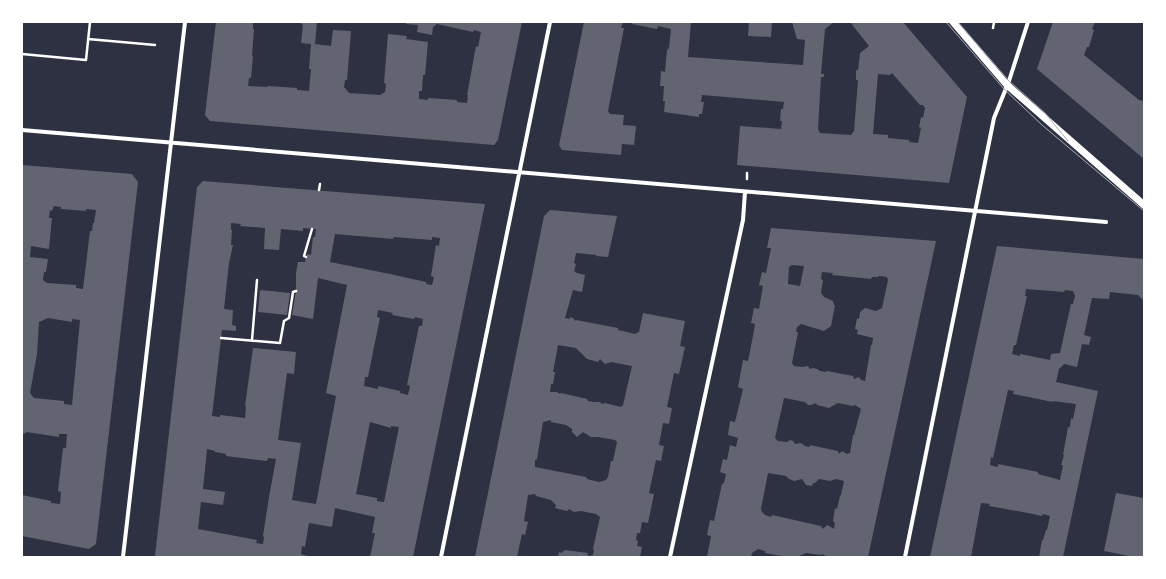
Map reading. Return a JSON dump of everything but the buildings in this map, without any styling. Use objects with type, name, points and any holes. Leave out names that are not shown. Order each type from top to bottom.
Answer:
[{"type":"street","points":[[123,557],[185,22]]},
{"type":"street","points":[[441,557],[550,22]]},
{"type":"street","points":[[953,22],[1007,85],[1144,205]]},
{"type":"street","points":[[904,557],[994,118],[1007,85],[1028,22]]},
{"type":"street","points":[[22,130],[1106,222]]},
{"type":"street","points":[[670,557],[743,220],[745,192]]},
{"type":"path","points":[[22,54],[86,60],[90,22]]},
{"type":"path","points":[[994,22],[994,28]]},
{"type":"path","points":[[88,38],[155,45]]},
{"type":"path","points":[[319,190],[320,184]]},
{"type":"path","points":[[306,257],[304,256],[312,229]]},
{"type":"path","points":[[252,340],[257,280]]},
{"type":"path","points":[[221,338],[280,343],[284,322],[289,318],[293,292],[296,291]]},
{"type":"tram line","points":[[946,22],[1005,90],[1042,125],[1144,211]]},
{"type":"tram line","points":[[958,22],[1009,81],[1045,113],[1068,141]]}]
